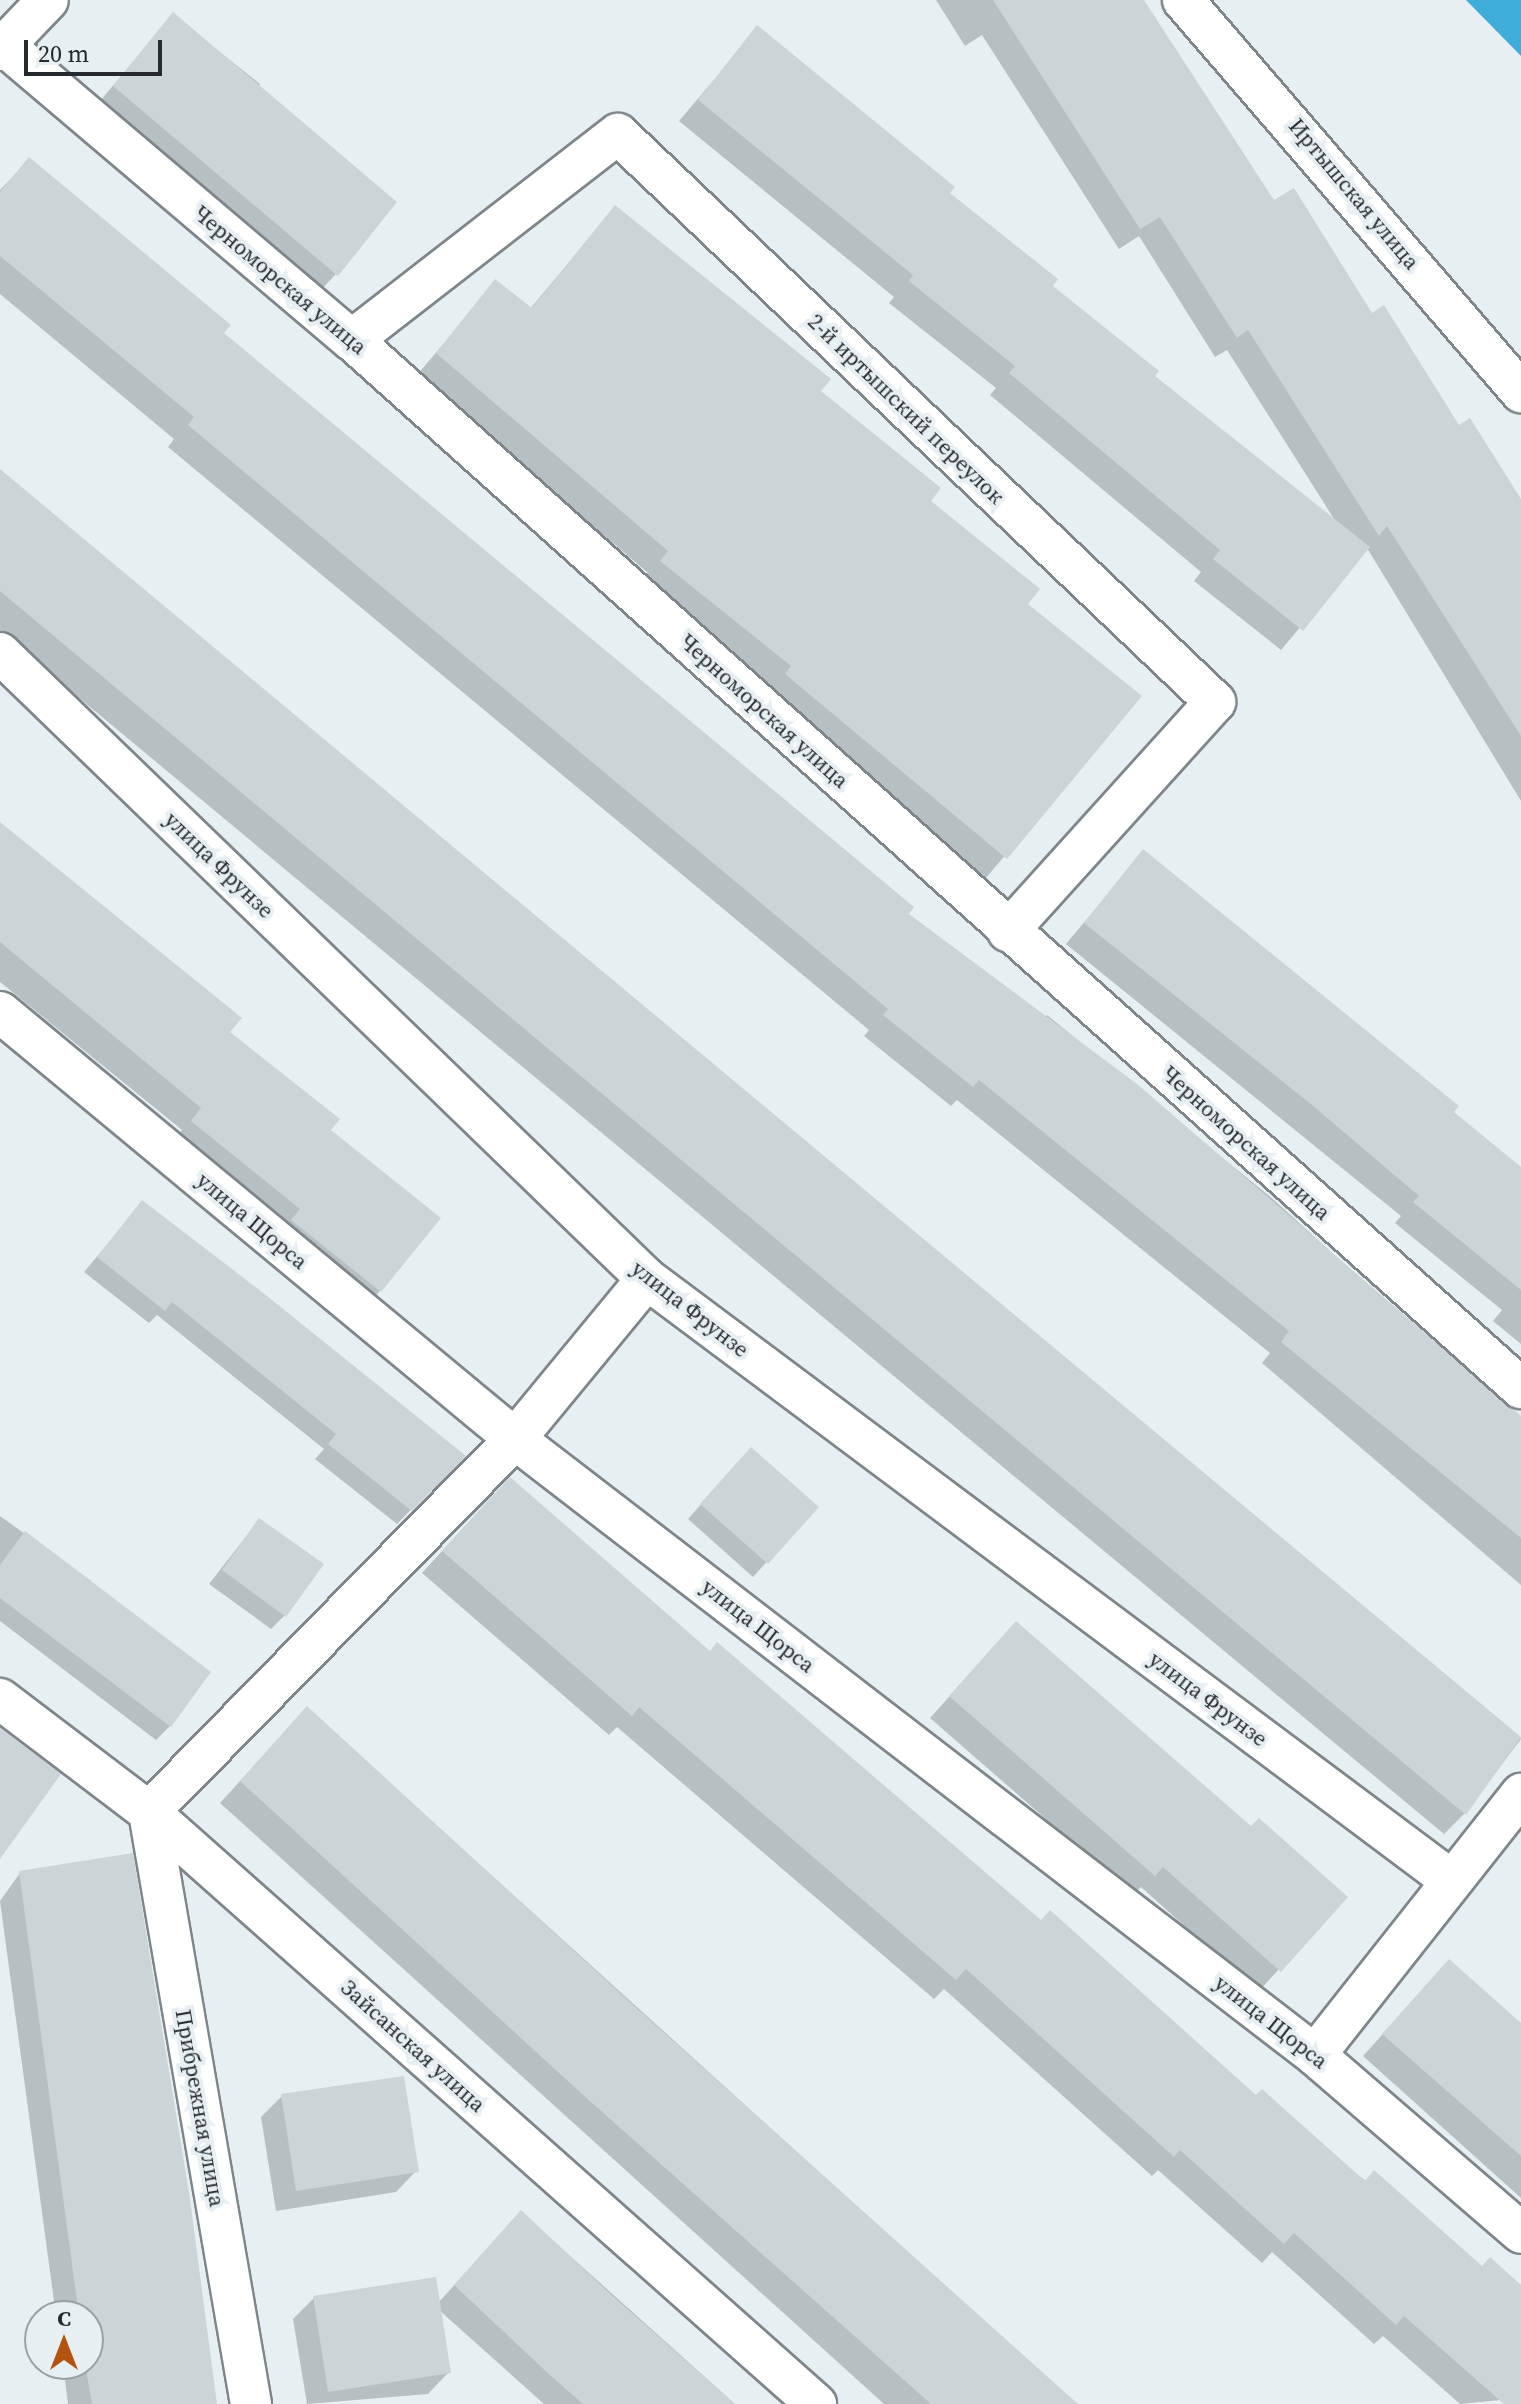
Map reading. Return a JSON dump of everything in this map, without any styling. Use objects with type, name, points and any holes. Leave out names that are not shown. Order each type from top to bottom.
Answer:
[{"type":"street","points":[[1,46],[48,0]]},
{"type":"street","name":"Иртышская улица","points":[[1183,0],[1521,392]]},
{"type":"street","name":"Черноморская улица","points":[[1,46],[352,340],[1521,1388]]},
{"type":"street","name":"2-й иртышский переулок","points":[[352,340],[618,134],[1215,702],[1008,931]]},
{"type":"street","name":"улица Фрунзе","points":[[0,653],[647,1279],[1452,1881]]},
{"type":"street","name":"улица Щорса","points":[[0,1012],[515,1439],[1315,2055],[1521,2233]]},
{"type":"street","points":[[149,1812],[515,1439],[647,1279]]},
{"type":"street","name":"Зайсанская улица","points":[[0,1699],[149,1812],[816,2404]]},
{"type":"street","points":[[1315,2055],[1521,1794]]},
{"type":"street","name":"Прибрежная улица","points":[[149,1812],[251,2404]]},
{"type":"water","points":[[1466,0],[1521,0],[1521,56]]},
{"type":"building","points":[[993,0],[1144,0],[1274,200],[1294,188],[1372,313],[1384,305],[1459,425],[1470,418],[1521,499],[1521,736],[1387,526],[1379,536],[1248,330],[1237,338],[1160,217],[1140,229]]},
{"type":"building","points":[[173,12],[397,202],[338,276],[113,86]]},
{"type":"building","points":[[757,25],[955,187],[950,193],[1058,279],[1053,286],[1159,371],[1155,376],[1370,547],[1303,631],[1213,559],[1220,550],[1009,373],[1015,366],[909,281],[913,275],[698,100]]},
{"type":"building","points":[[29,157],[231,325],[224,333],[914,907],[909,914],[1137,1084],[1521,1416],[1521,1538],[1281,1342],[1289,1331],[979,1080],[973,1087],[883,1015],[888,1009],[188,425],[194,417],[0,256],[0,192]]},
{"type":"building","points":[[615,205],[831,379],[821,391],[941,488],[931,501],[1040,589],[1028,604],[1142,696],[1007,859],[785,674],[791,666],[660,561],[668,551],[436,353],[495,279],[532,308]]},
{"type":"building","points":[[0,469],[1521,1737],[1466,1815],[0,591]]},
{"type":"building","points":[[0,822],[242,1018],[230,1032],[340,1119],[331,1130],[441,1218],[381,1292],[291,1220],[300,1209],[191,1121],[201,1108],[0,942]]},
{"type":"building","points":[[1143,849],[1459,1106],[1454,1112],[1521,1167],[1521,1290],[1413,1202],[1419,1196],[1312,1105],[1084,923]]},
{"type":"building","points":[[142,1200],[466,1456],[412,1511],[328,1444],[336,1434],[172,1302],[165,1311],[97,1257]]},
{"type":"building","points":[[751,1447],[819,1507],[768,1564],[700,1504]]},
{"type":"building","points":[[510,1477],[710,1651],[717,1642],[1041,1920],[1050,1910],[1256,2095],[1262,2089],[1365,2181],[1374,2170],[1482,2266],[1490,2257],[1521,2285],[1521,2404],[1504,2404],[1404,2316],[1396,2325],[1294,2233],[1284,2244],[1180,2150],[1174,2157],[966,1969],[956,1980],[639,1707],[632,1716],[442,1551]]},
{"type":"building","points":[[259,1518],[324,1564],[286,1617],[222,1570]]},
{"type":"building","points":[[25,1531],[211,1672],[171,1727],[0,1598],[0,1565]]},
{"type":"building","points":[[1016,1621],[1251,1826],[1259,1818],[1348,1897],[1281,1972],[1163,1867],[1155,1876],[949,1696]]},
{"type":"building","points":[[307,1706],[622,1995],[1078,2404],[931,2404],[582,2094],[240,1781]]},
{"type":"building","points":[[0,1728],[61,1774],[0,1859]]},
{"type":"building","points":[[133,1853],[189,2192],[217,2404],[92,2404],[88,2380],[104,2380],[104,2300],[77,2300],[19,1871]]},
{"type":"building","points":[[1449,1959],[1521,2023],[1521,2156],[1382,2034]]},
{"type":"building","points":[[404,2076],[419,2172],[296,2191],[281,2094]]},
{"type":"building","points":[[521,2210],[735,2404],[583,2404],[551,2376],[454,2285]]},
{"type":"building","points":[[436,2277],[451,2373],[328,2392],[313,2296]]}]
